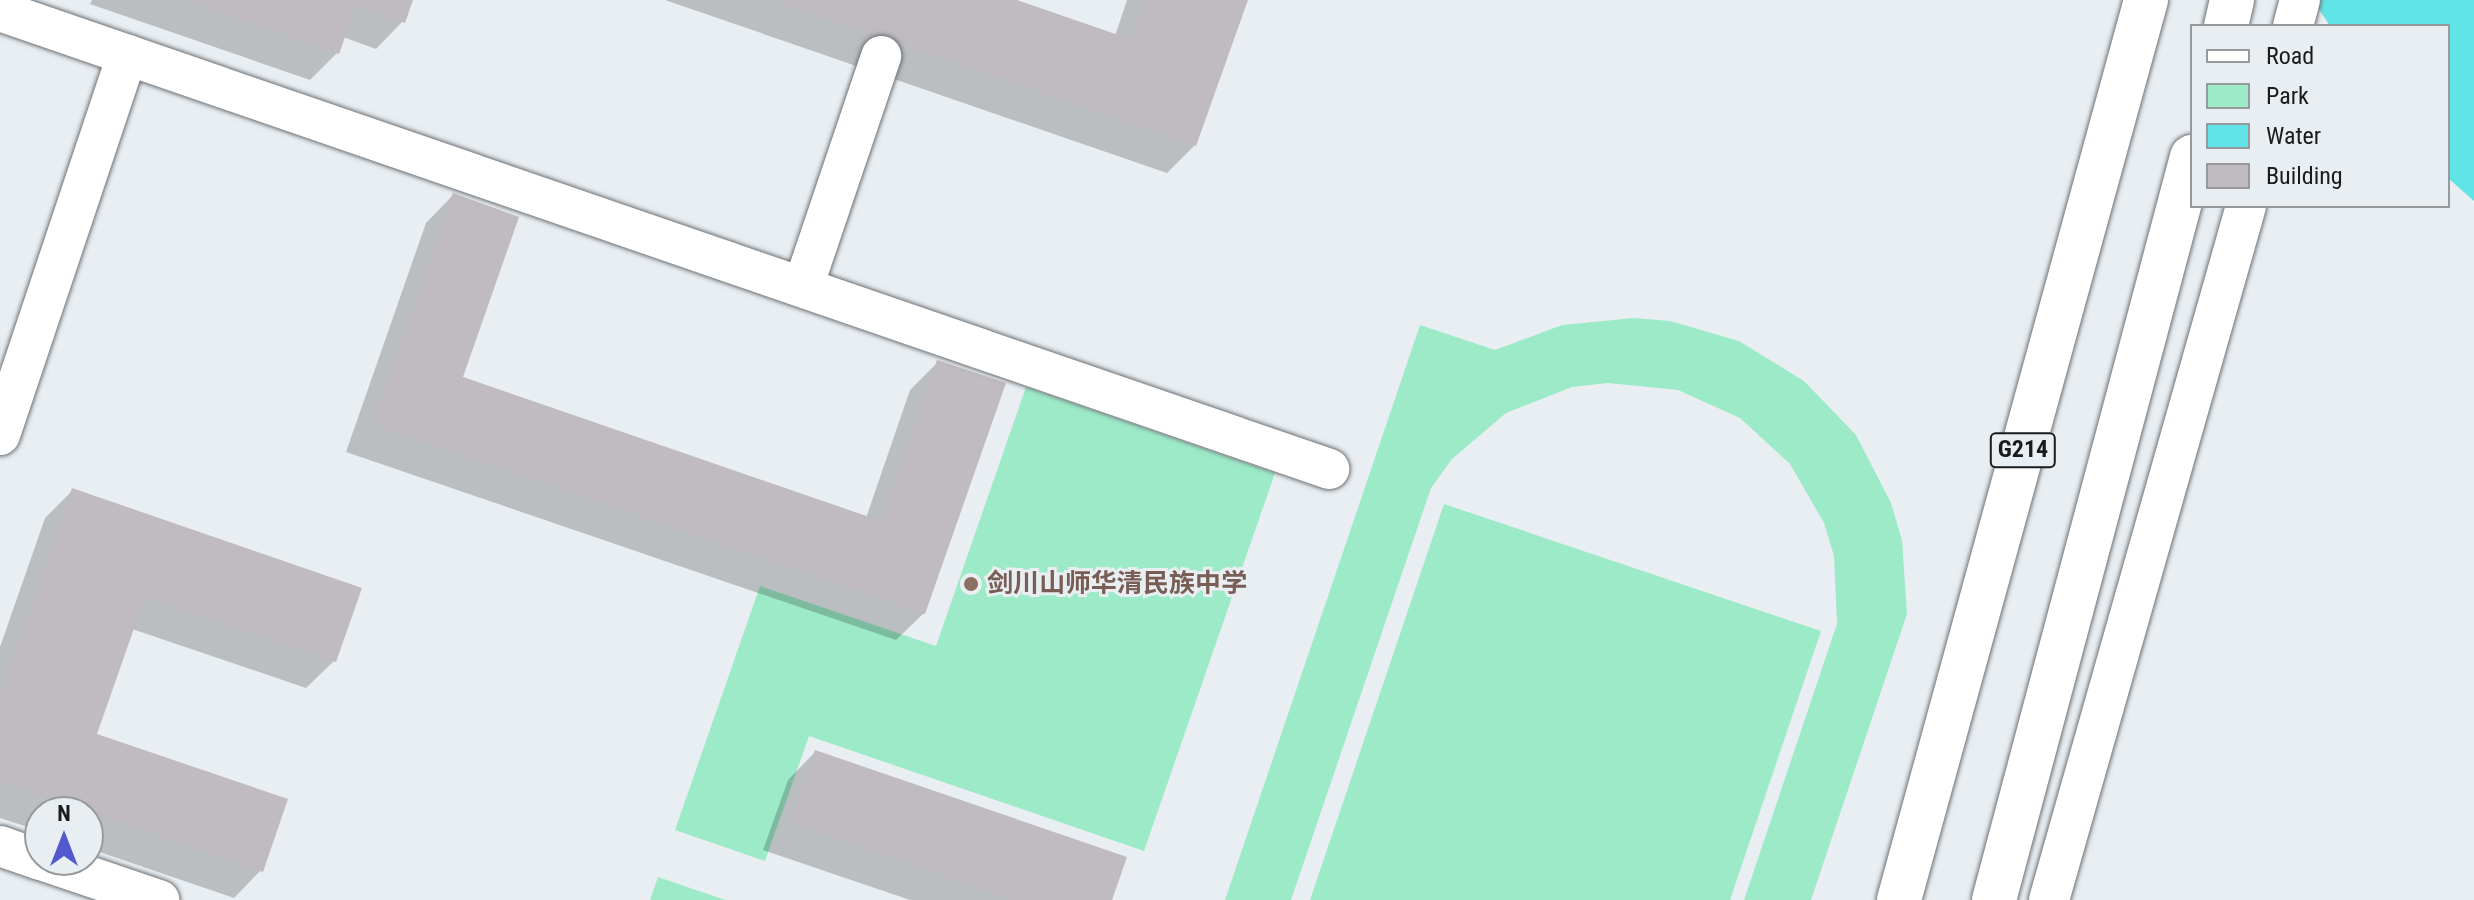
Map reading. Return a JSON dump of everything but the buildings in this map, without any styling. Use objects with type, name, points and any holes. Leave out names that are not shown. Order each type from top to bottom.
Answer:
[{"type":"highway","points":[[2226,24],[2232,0]]},
{"type":"highway","name":"G214","points":[[1899,900],[2135,9]]},
{"type":"highway","points":[[1994,900],[2190,165]]},
{"type":"street","points":[[11,9],[127,55],[1329,469]]},
{"type":"street","points":[[0,435],[127,55]]},
{"type":"street","points":[[803,287],[881,56]]},
{"type":"street","points":[[2049,900],[2245,208]]},
{"type":"street","points":[[0,846],[24,854]]},
{"type":"street","points":[[88,876],[159,900]]},
{"type":"green space","points":[[1634,318],[1670,321],[1739,341],[1804,381],[1856,435],[1891,503],[1902,540],[1907,614],[1811,900],[1744,900],[1837,624],[1834,556],[1824,523],[1790,464],[1740,418],[1678,390],[1608,383],[1572,387],[1506,413],[1452,459],[1431,488],[1291,900],[1225,900],[1420,325],[1495,350],[1562,325]]},
{"type":"green space","points":[[1026,387],[1275,473],[1144,851],[809,736],[765,861],[675,830],[760,586],[936,646]]},
{"type":"green space","points":[[1444,504],[1821,631],[1730,900],[1310,900]]},
{"type":"green space","points":[[658,877],[725,900],[650,900]]},
{"type":"water","points":[[2313,0],[2474,0],[2474,201],[2450,180],[2450,24],[2329,24]]},
{"type":"place","name":"剑川山师华清民族中学","points":[[971,584]]}]
